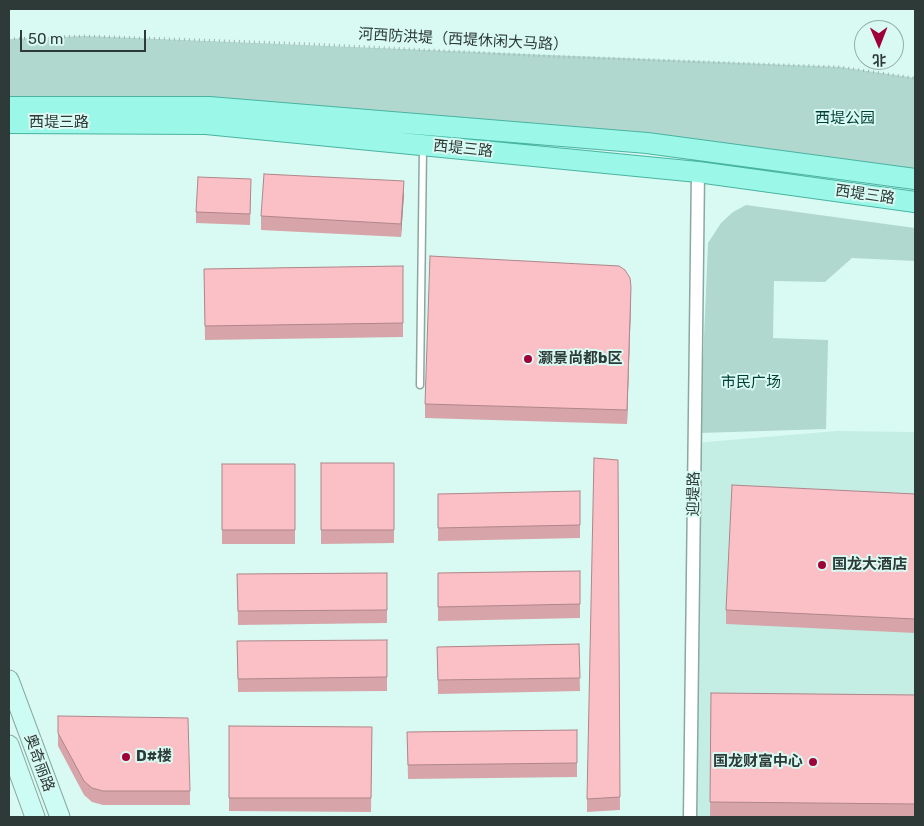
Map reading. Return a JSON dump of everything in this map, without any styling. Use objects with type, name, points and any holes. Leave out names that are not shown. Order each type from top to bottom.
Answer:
[{"type":"main road","name":"西堤三路","points":[[9,107],[219,108],[648,143],[915,179]]},
{"type":"main road","name":"西堤三路","points":[[9,123],[206,124],[698,172],[915,202]]},
{"type":"main road","name":"奥奇丽路","points":[[9,680],[60,817]]},
{"type":"main road","name":"奥奇丽路","points":[[9,745],[35,817]]},
{"type":"street","name":"迎堤路","points":[[690,817],[698,172]]},
{"type":"lane","points":[[420,385],[423,145]]},
{"type":"path","name":"河西防洪堤（西堤休闲大马路）","points":[[9,38],[85,36],[840,67],[915,78]]},
{"type":"shaded area","points":[[837,431],[915,432],[915,817],[690,817],[694,443]]},
{"type":"green space","name":"西堤公园","points":[[85,36],[840,67],[915,78],[915,179],[647,143],[9,107],[9,39]]},
{"type":"green space","name":"市民广场","points":[[746,205],[915,228],[915,261],[852,258],[825,282],[774,281],[773,338],[828,340],[826,429],[700,433],[708,243],[721,223],[733,212]]},
{"type":"building","points":[[264,174],[404,181],[401,224],[261,216]]},
{"type":"building","points":[[198,177],[251,179],[250,214],[196,212]]},
{"type":"building","name":"灏景尚都b区","points":[[430,256],[619,266],[625,270],[630,278],[631,287],[627,410],[425,404]]},
{"type":"building","points":[[403,266],[403,323],[205,326],[204,269]]},
{"type":"building","points":[[594,458],[618,460],[620,797],[587,799]]},
{"type":"building","points":[[321,463],[394,463],[394,530],[321,530]]},
{"type":"building","points":[[222,464],[295,464],[295,530],[222,530]]},
{"type":"building","name":"国龙大酒店","points":[[732,485],[915,494],[915,619],[726,610]]},
{"type":"building","points":[[580,491],[580,525],[438,528],[438,494]]},
{"type":"building","points":[[580,571],[580,604],[438,607],[438,573]]},
{"type":"building","points":[[387,573],[387,610],[238,611],[237,574]]},
{"type":"building","points":[[387,640],[387,677],[238,679],[237,641]]},
{"type":"building","points":[[579,644],[580,678],[438,680],[437,647]]},
{"type":"building","name":"国龙财富中心","points":[[711,693],[915,695],[915,804],[710,802]]},
{"type":"building","name":"D#楼","points":[[58,716],[188,718],[190,791],[103,791],[92,788],[84,781],[58,733]]},
{"type":"building","points":[[229,726],[372,727],[371,798],[229,798]]},
{"type":"building","points":[[577,730],[577,763],[408,765],[407,732]]},
{"type":"place","name":"灏景尚都b区","points":[[528,359]]},
{"type":"place","name":"国龙大酒店","points":[[822,565]]},
{"type":"place","name":"D#楼","points":[[126,757]]},
{"type":"place","name":"国龙财富中心","points":[[813,762]]}]
